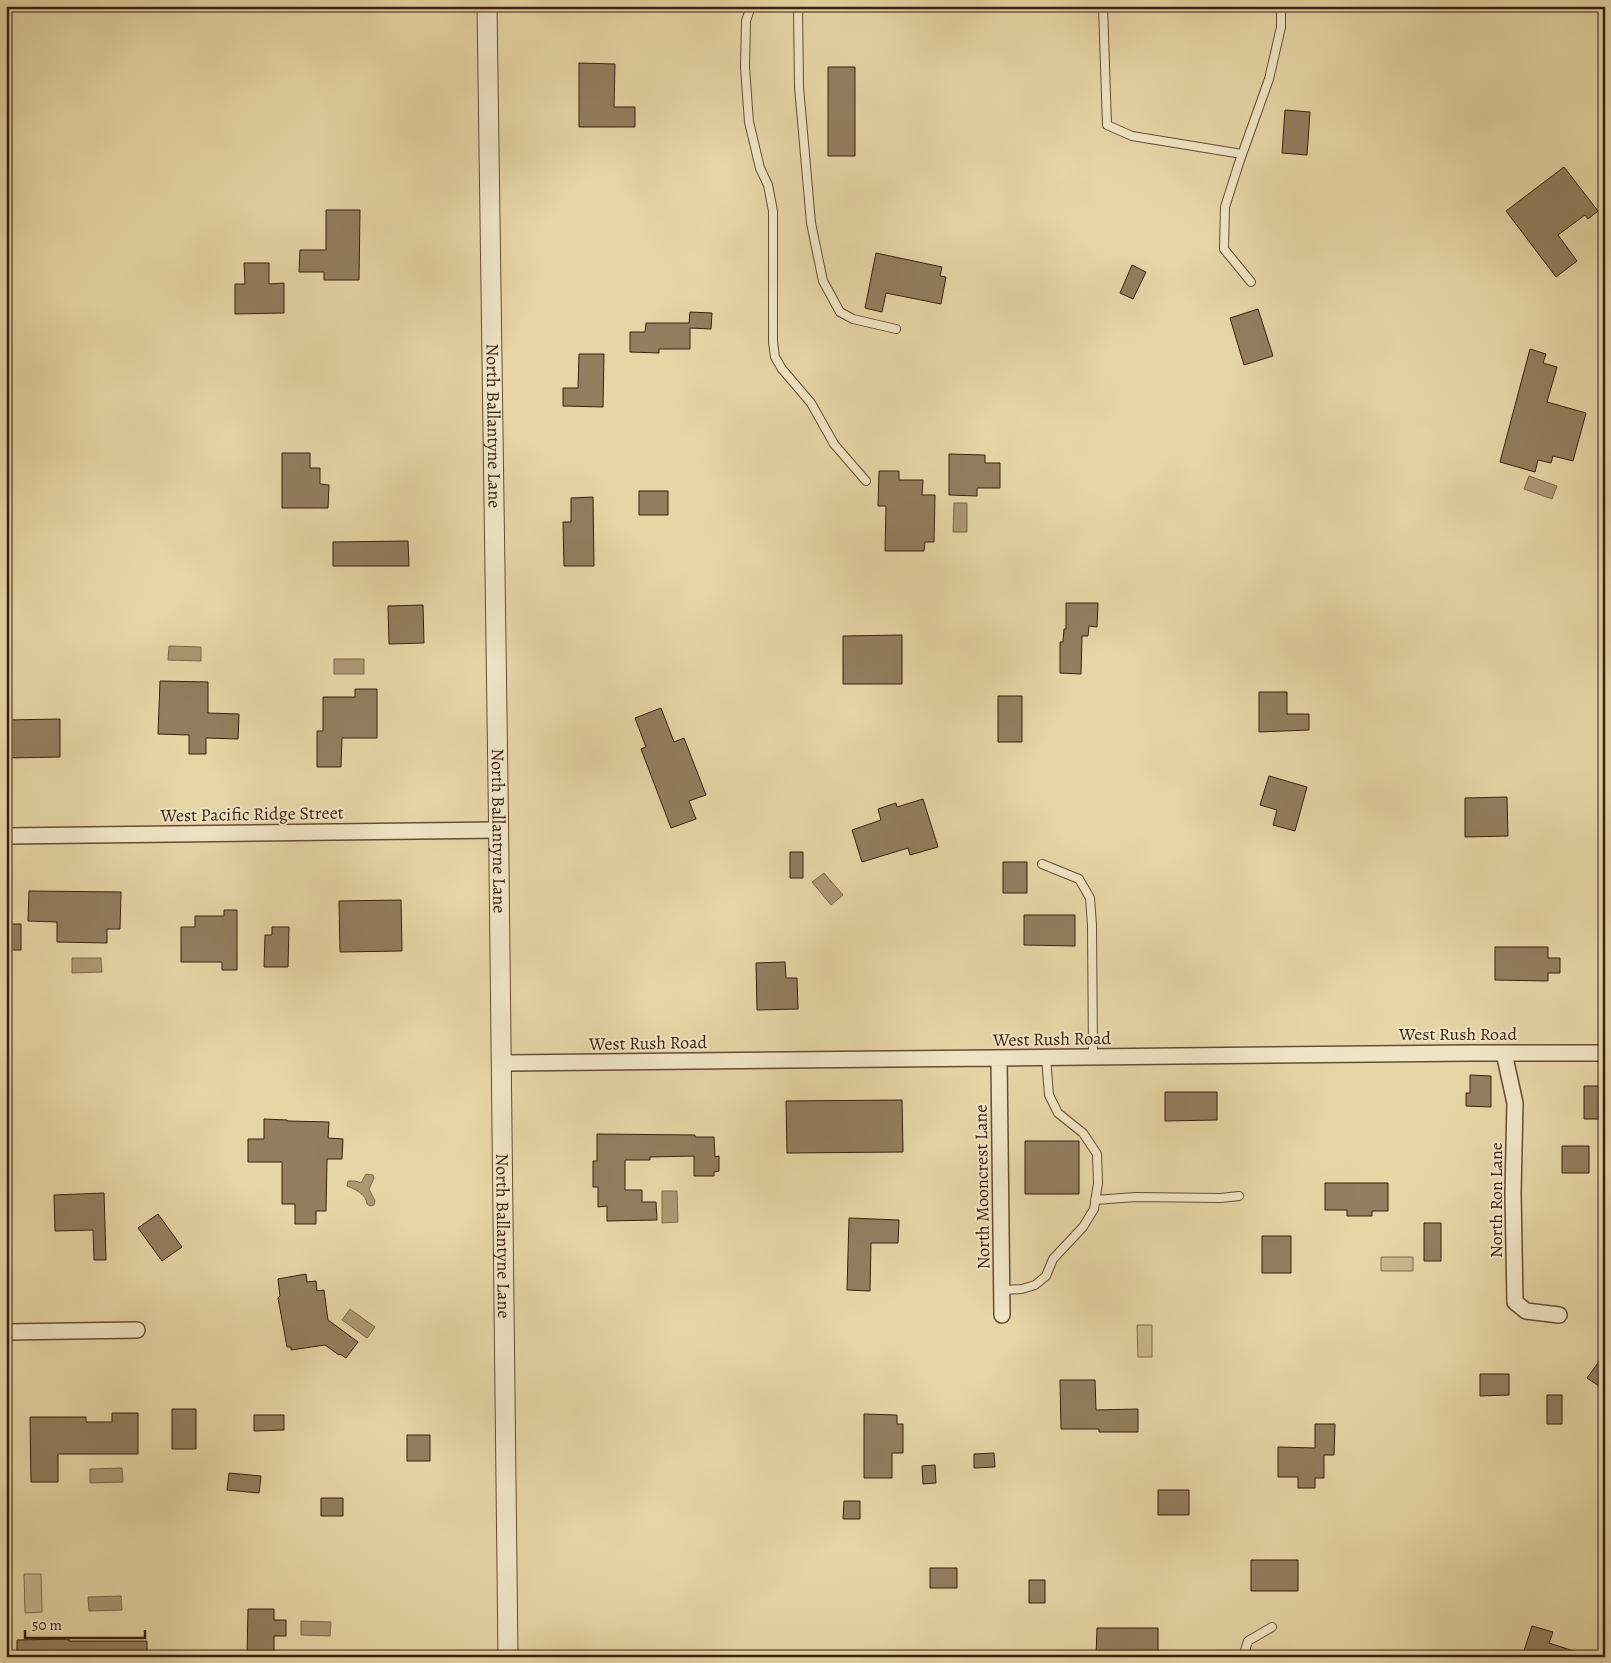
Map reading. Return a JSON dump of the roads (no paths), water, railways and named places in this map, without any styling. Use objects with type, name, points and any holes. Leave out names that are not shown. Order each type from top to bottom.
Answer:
[{"type":"street","name":"North Ballantyne Lane","points":[[487,6],[497,576],[508,1657]]},
{"type":"street","name":"West Pacific Ridge Street","points":[[6,836],[499,830]]},
{"type":"street","name":"North Ron Lane","points":[[1504,1053],[1515,1103],[1513,1193],[1515,1302],[1526,1311],[1559,1315]]},
{"type":"street","name":"West Rush Road","points":[[501,1063],[1605,1053]]},
{"type":"street","name":"North Mooncrest Lane","points":[[999,1058],[1002,1315]]},
{"type":"street","points":[[6,1332],[137,1330]]},
{"type":"lane","points":[[751,6],[746,21],[745,68],[751,131],[760,168],[768,185],[773,211],[773,342],[775,357],[782,369],[811,403],[834,444],[866,481]]},
{"type":"lane","points":[[798,6],[799,87],[811,223],[823,281],[840,312],[853,319],[896,330]]},
{"type":"lane","points":[[1103,6],[1107,125],[1132,136],[1242,154]]},
{"type":"lane","points":[[1250,282],[1224,249],[1224,207],[1269,80],[1280,27],[1281,6]]},
{"type":"lane","points":[[1042,864],[1079,879],[1090,898],[1092,924],[1093,1057]]},
{"type":"lane","points":[[1002,1290],[1022,1289],[1035,1285],[1046,1276],[1052,1260],[1083,1227],[1094,1209],[1098,1182],[1097,1154],[1083,1133],[1058,1113],[1049,1096],[1046,1058]]},
{"type":"lane","points":[[1095,1200],[1136,1197],[1221,1198],[1239,1196]]},
{"type":"lane","points":[[1243,1657],[1248,1641],[1272,1627]]}]
